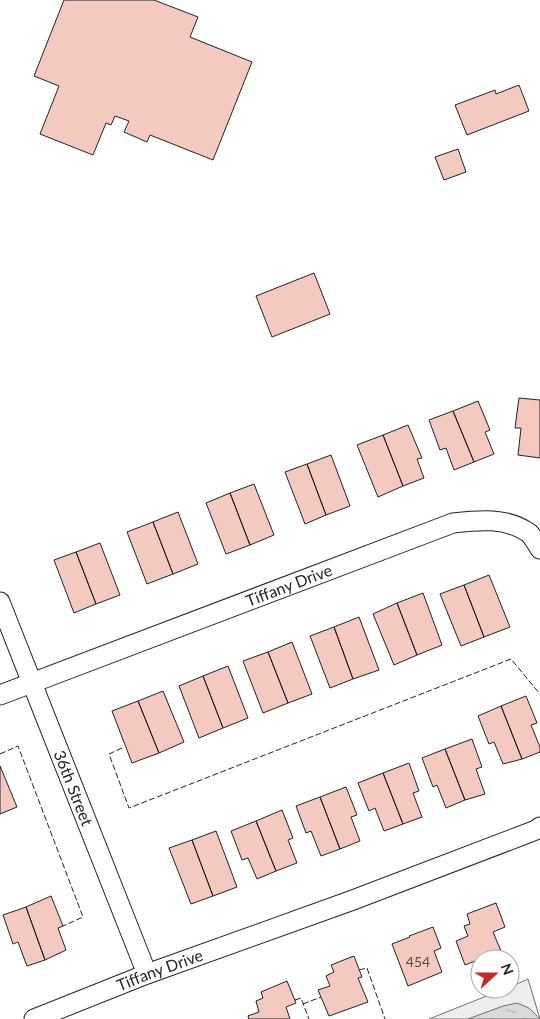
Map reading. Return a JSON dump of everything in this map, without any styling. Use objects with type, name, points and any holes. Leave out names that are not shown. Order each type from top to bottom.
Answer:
[{"type":"street","name":"Tiffany Drive","points":[[0,696],[453,523],[480,520],[507,522],[530,534],[540,549]]},
{"type":"street","name":"36th Street","points":[[0,602],[147,974]]},
{"type":"street","name":"Tiffany Drive","points":[[34,1019],[147,974],[353,900],[540,827]]},
{"type":"shaded area","points":[[528,979],[540,1019],[429,1019],[479,999],[520,999],[520,983]]},
{"type":"water","points":[[517,1003],[529,1008],[540,1019],[468,1019],[503,1006]]},
{"type":"building","points":[[64,0],[154,0],[198,17],[190,37],[252,62],[213,160],[150,135],[147,142],[124,132],[129,121],[115,116],[111,125],[106,123],[93,155],[40,134],[59,86],[34,76]]},
{"type":"building","points":[[519,85],[529,111],[467,135],[455,105],[495,90],[496,94]]},
{"type":"building","points":[[458,149],[466,172],[444,180],[435,157]]},
{"type":"building","points":[[314,273],[330,314],[272,337],[256,296]]},
{"type":"building","points":[[519,398],[540,400],[540,458],[518,455],[521,428],[515,428]]},
{"type":"building","points":[[478,401],[490,430],[485,432],[494,454],[474,462],[453,411]]},
{"type":"building","points":[[453,411],[474,462],[454,470],[446,448],[440,450],[429,420]]},
{"type":"building","points":[[408,425],[422,458],[417,459],[424,478],[403,486],[383,435]]},
{"type":"building","points":[[383,435],[403,486],[378,497],[357,445]]},
{"type":"building","points":[[331,455],[350,506],[326,515],[307,464]]},
{"type":"building","points":[[307,464],[326,515],[305,524],[285,472]]},
{"type":"building","points":[[254,484],[274,535],[250,545],[230,493]]},
{"type":"building","points":[[230,493],[250,545],[226,554],[206,503]]},
{"type":"building","points":[[178,512],[198,564],[173,574],[153,522]]},
{"type":"building","points":[[153,522],[173,574],[147,584],[127,532]]},
{"type":"building","points":[[100,543],[120,595],[96,604],[76,552]]},
{"type":"building","points":[[76,552],[96,604],[74,613],[54,560]]},
{"type":"building","points":[[489,575],[510,627],[484,637],[464,585]]},
{"type":"building","points":[[464,585],[484,637],[461,646],[440,594]]},
{"type":"building","points":[[423,593],[442,645],[417,655],[397,603]]},
{"type":"building","points":[[397,603],[417,655],[394,665],[373,614]]},
{"type":"building","points":[[359,617],[379,670],[353,679],[334,627]]},
{"type":"building","points":[[334,627],[353,679],[330,688],[310,636]]},
{"type":"building","points":[[292,642],[312,694],[288,703],[268,652]]},
{"type":"building","points":[[268,652],[288,703],[263,713],[243,661]]},
{"type":"building","points":[[228,666],[248,718],[223,728],[203,676]]},
{"type":"building","points":[[203,676],[223,728],[199,738],[179,686]]},
{"type":"building","points":[[163,691],[184,742],[159,753],[138,701]]},
{"type":"building","points":[[526,696],[537,723],[531,725],[540,747],[540,752],[522,759],[501,706]]},
{"type":"building","points":[[138,701],[159,753],[132,763],[112,711]]},
{"type":"building","points":[[501,706],[522,759],[503,764],[494,742],[489,744],[478,716]]},
{"type":"building","points":[[472,739],[482,767],[476,769],[485,794],[465,800],[445,749]]},
{"type":"building","points":[[445,749],[465,800],[446,808],[437,785],[433,787],[422,758]]},
{"type":"building","points":[[409,763],[419,791],[413,793],[422,817],[403,824],[383,773]]},
{"type":"building","points":[[0,766],[17,807],[0,814]]},
{"type":"building","points":[[383,773],[403,824],[384,831],[375,808],[369,811],[358,783]]},
{"type":"building","points":[[346,787],[357,815],[351,817],[360,841],[340,849],[320,797]]},
{"type":"building","points":[[320,797],[340,849],[321,856],[311,831],[306,833],[296,806]]},
{"type":"building","points":[[282,810],[293,838],[288,840],[297,863],[276,871],[256,821]]},
{"type":"building","points":[[256,821],[276,871],[257,879],[248,858],[242,860],[231,831]]},
{"type":"building","points":[[216,831],[237,887],[213,896],[192,840]]},
{"type":"building","points":[[192,840],[213,896],[191,904],[169,848]]},
{"type":"building","points":[[51,896],[63,926],[58,928],[66,950],[45,960],[26,907]]},
{"type":"building","points":[[496,903],[505,927],[493,932],[500,949],[470,949],[470,963],[465,965],[456,941],[468,936],[464,926],[470,924],[467,914]]},
{"type":"building","points":[[26,907],[45,960],[27,966],[18,942],[13,944],[3,915]]},
{"type":"building","points":[[433,927],[441,948],[434,951],[442,972],[408,986],[392,944]]},
{"type":"building","points":[[354,956],[362,977],[358,978],[368,1002],[329,1016],[318,990],[330,986],[326,976],[334,972],[331,965]]},
{"type":"building","points":[[287,981],[296,1003],[286,1007],[290,1019],[249,1019],[248,1016],[259,1012],[256,1001],[263,998],[261,992]]},
{"type":"fence","points":[[122,748],[109,754],[129,808],[511,659],[540,694]]},
{"type":"fence","points":[[0,754],[18,746],[83,917],[63,926]]},
{"type":"fence","points":[[359,970],[367,968],[385,1019]]},
{"type":"fence","points":[[303,1004],[321,997]]},
{"type":"fence","points":[[295,1000],[301,998],[309,1019]]}]
